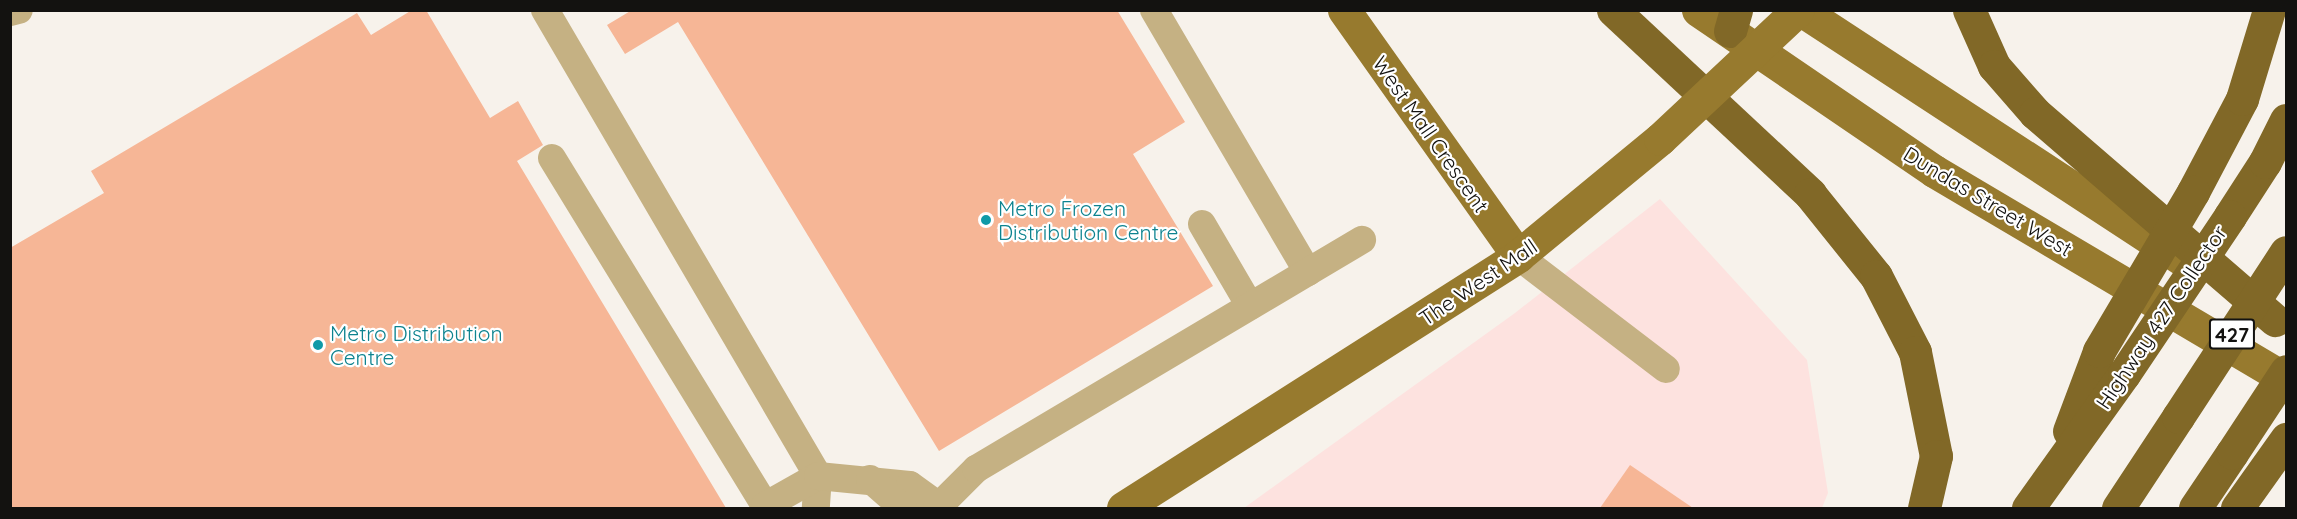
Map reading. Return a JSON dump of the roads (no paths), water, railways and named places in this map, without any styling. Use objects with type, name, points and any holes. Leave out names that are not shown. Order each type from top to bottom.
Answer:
[{"type":"highway","points":[[1613,10],[1810,194],[1875,276],[1916,352],[1936,456],[1924,508]]},
{"type":"highway","points":[[1969,10],[1994,66],[2035,113],[2281,324]]},
{"type":"highway","points":[[2057,464],[2099,351],[2193,192],[2242,99],[2268,10]]},
{"type":"highway","name":"Highway 427 Collector","points":[[2028,508],[2057,464],[2124,374],[2230,216],[2265,162],[2286,120]]},
{"type":"highway","points":[[2265,162],[2286,134]]},
{"type":"highway","name":"427","points":[[2118,508],[2286,252]]},
{"type":"highway","points":[[2194,508],[2286,370]]},
{"type":"highway","points":[[2237,508],[2286,440]]},
{"type":"main road","name":"West Mall Crescent","points":[[1344,10],[1518,256]]},
{"type":"main road","name":"Dundas Street West","points":[[1698,10],[1733,21],[1934,171],[2286,379]]},
{"type":"main road","name":"The West Mall","points":[[1123,508],[1518,256],[1660,139],[1800,10]]},
{"type":"main road","points":[[1800,10],[2281,324]]},
{"type":"lane","points":[[10,12],[19,10]]},
{"type":"lane","points":[[545,10],[818,476],[816,508]]},
{"type":"lane","points":[[1154,10],[1308,272]]},
{"type":"lane","points":[[552,158],[765,506],[818,476],[870,479],[910,485],[940,507],[975,469],[1362,240]]},
{"type":"lane","points":[[1202,224],[1250,306]]},
{"type":"lane","points":[[1518,256],[1666,369]]},
{"type":"lane","points":[[870,479],[903,508]]},
{"type":"place","name":"Metro Frozen Distribution Centre","points":[[986,220]]},
{"type":"place","name":"Metro Distribution Centre","points":[[318,345]]}]
